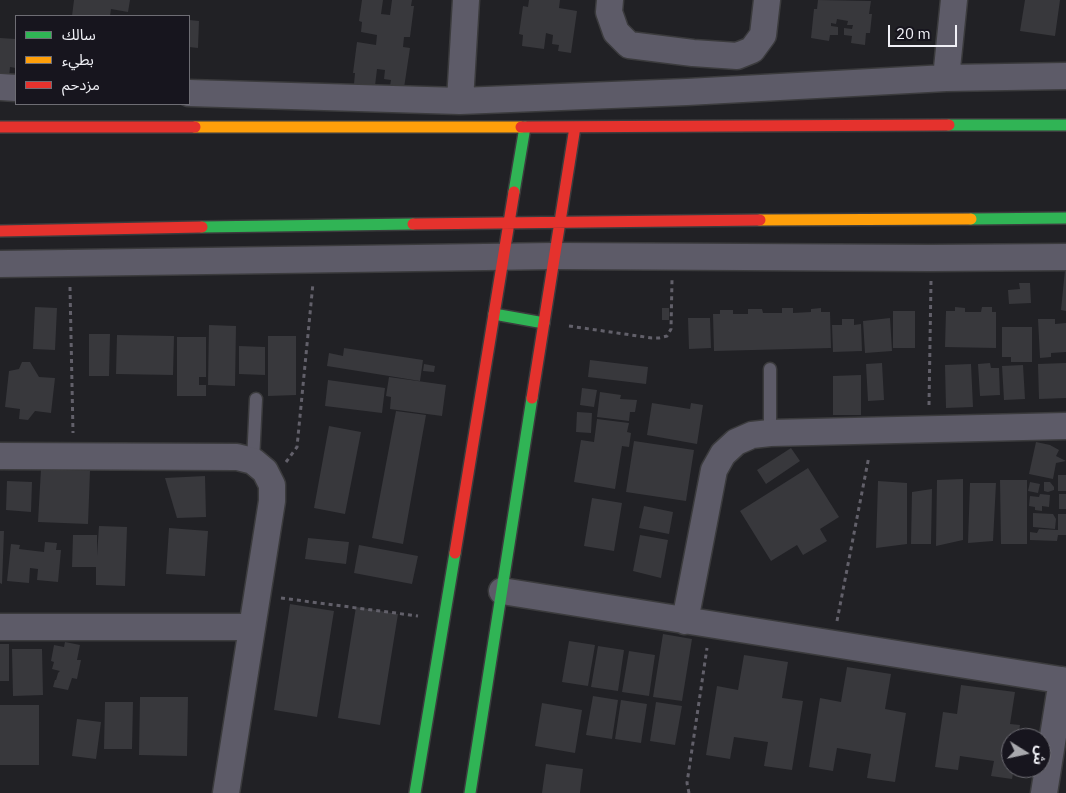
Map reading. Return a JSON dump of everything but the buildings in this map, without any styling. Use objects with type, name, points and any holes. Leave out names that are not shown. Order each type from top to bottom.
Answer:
[{"type":"street","points":[[460,101],[466,0]]},
{"type":"street","points":[[610,0],[609,12],[616,32],[629,45],[693,54],[737,56],[752,50],[763,35],[767,0]]},
{"type":"street","points":[[946,78],[954,0]]},
{"type":"street","points":[[687,92],[693,54]]},
{"type":"street","points":[[190,93],[460,101],[687,92],[946,78],[1066,76]]},
{"type":"street","points":[[0,87],[15,88]]},
{"type":"street","points":[[0,127],[1066,125]]},
{"type":"street","points":[[415,793],[525,127]]},
{"type":"street","points":[[470,793],[575,127]]},
{"type":"street","points":[[0,231],[560,220],[1066,218]]},
{"type":"street","points":[[0,264],[554,256],[1066,257]]},
{"type":"street","points":[[494,314],[544,323]]},
{"type":"street","points":[[698,623],[714,470],[723,454],[736,442],[752,435],[770,433],[1066,426]]},
{"type":"street","points":[[0,456],[237,457],[259,466],[272,485],[272,501],[226,793]]},
{"type":"street","points":[[502,592],[1064,681],[1044,793]]},
{"type":"street","points":[[0,627],[252,627]]},
{"type":"lane","points":[[770,369],[770,433]]},
{"type":"lane","points":[[256,399],[259,466]]},
{"type":"path","points":[[544,323],[652,338],[667,336],[671,329],[673,257]]},
{"type":"path","points":[[928,429],[931,258]]},
{"type":"path","points":[[259,466],[275,469],[284,464],[297,447],[316,260]]},
{"type":"path","points":[[70,264],[74,456]]},
{"type":"path","points":[[832,644],[874,430]]},
{"type":"path","points":[[257,595],[398,614],[444,618]]},
{"type":"path","points":[[689,793],[687,783],[698,623]]},
{"type":"traffic: fast","points":[[949,125],[1066,125]]},
{"type":"traffic: fast","points":[[514,192],[525,127]]},
{"type":"traffic: fast","points":[[971,219],[1066,218]]},
{"type":"traffic: fast","points":[[202,227],[413,224]]},
{"type":"traffic: fast","points":[[494,314],[544,323]]},
{"type":"traffic: fast","points":[[470,793],[532,398]]},
{"type":"traffic: fast","points":[[415,793],[455,553]]},
{"type":"traffic: slow","points":[[195,127],[521,127]]},
{"type":"traffic: slow","points":[[760,220],[971,219]]},
{"type":"traffic: jam","points":[[521,127],[949,125]]},
{"type":"traffic: jam","points":[[0,127],[195,127]]},
{"type":"traffic: jam","points":[[532,398],[575,127]]},
{"type":"traffic: jam","points":[[455,553],[514,192]]},
{"type":"traffic: jam","points":[[413,224],[760,220]]},
{"type":"traffic: jam","points":[[0,231],[202,227]]}]
